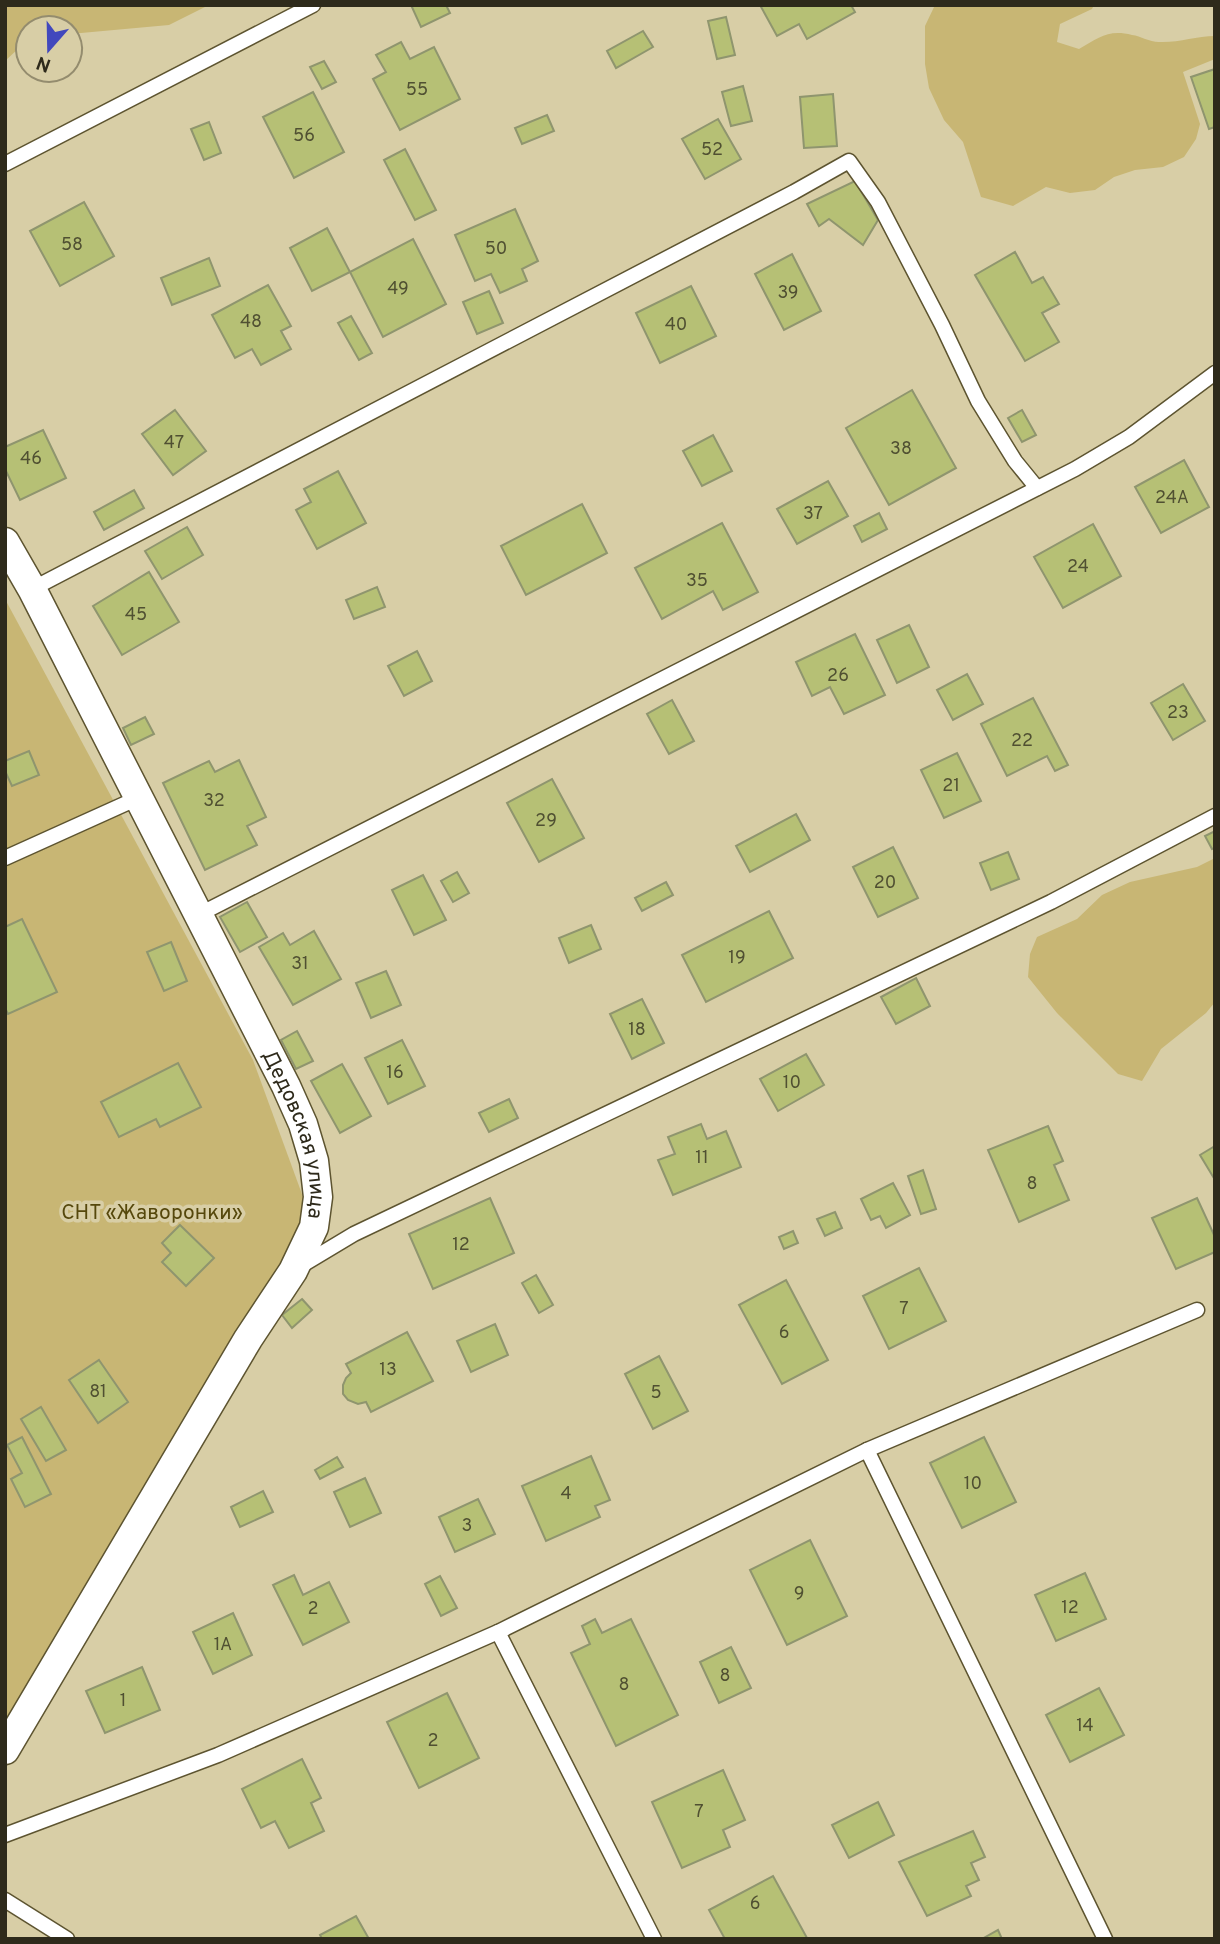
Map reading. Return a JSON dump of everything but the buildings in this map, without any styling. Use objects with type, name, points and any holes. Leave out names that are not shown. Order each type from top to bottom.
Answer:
[{"type":"street","name":"Дедовская улица","points":[[5,542],[200,914],[286,1086],[303,1124],[314,1161],[318,1197],[314,1227],[293,1270],[248,1339],[5,1750]]},
{"type":"lane","points":[[5,164],[313,5]]},
{"type":"lane","points":[[32,589],[781,199],[849,161],[878,202],[978,401],[1015,461],[1037,488]]},
{"type":"lane","points":[[200,914],[1075,469],[1129,437],[1215,373]]},
{"type":"lane","points":[[5,858],[138,798]]},
{"type":"lane","points":[[293,1270],[354,1234],[1051,902],[1215,816]]},
{"type":"lane","points":[[5,1835],[218,1755],[498,1632],[867,1450],[1197,1310]]},
{"type":"lane","points":[[867,1450],[1105,1939]]},
{"type":"lane","points":[[498,1632],[654,1939]]},
{"type":"lane","points":[[5,1900],[66,1939]]},
{"type":"green space","points":[[5,5],[209,5],[169,25],[84,33],[84,14],[14,14],[14,53],[5,61]]},
{"type":"green space","points":[[935,5],[1094,5],[1092,9],[1060,24],[1057,42],[1079,49],[1116,33],[1159,42],[1215,36],[1215,59],[1183,72],[1200,124],[1196,139],[1184,157],[1163,167],[1135,170],[1114,177],[1095,190],[1070,193],[1046,187],[1013,206],[981,197],[963,142],[944,120],[929,88],[925,64],[925,26]]},
{"type":"green space","name":"СНТ «Жаворонки»","points":[[5,599],[253,1060],[314,1227],[5,1750]]},
{"type":"green space","points":[[1215,858],[1215,1002],[1206,1013],[1161,1049],[1142,1081],[1118,1074],[1057,1013],[1028,977],[1030,954],[1037,937],[1077,919],[1102,895],[1130,882],[1197,867]]}]
